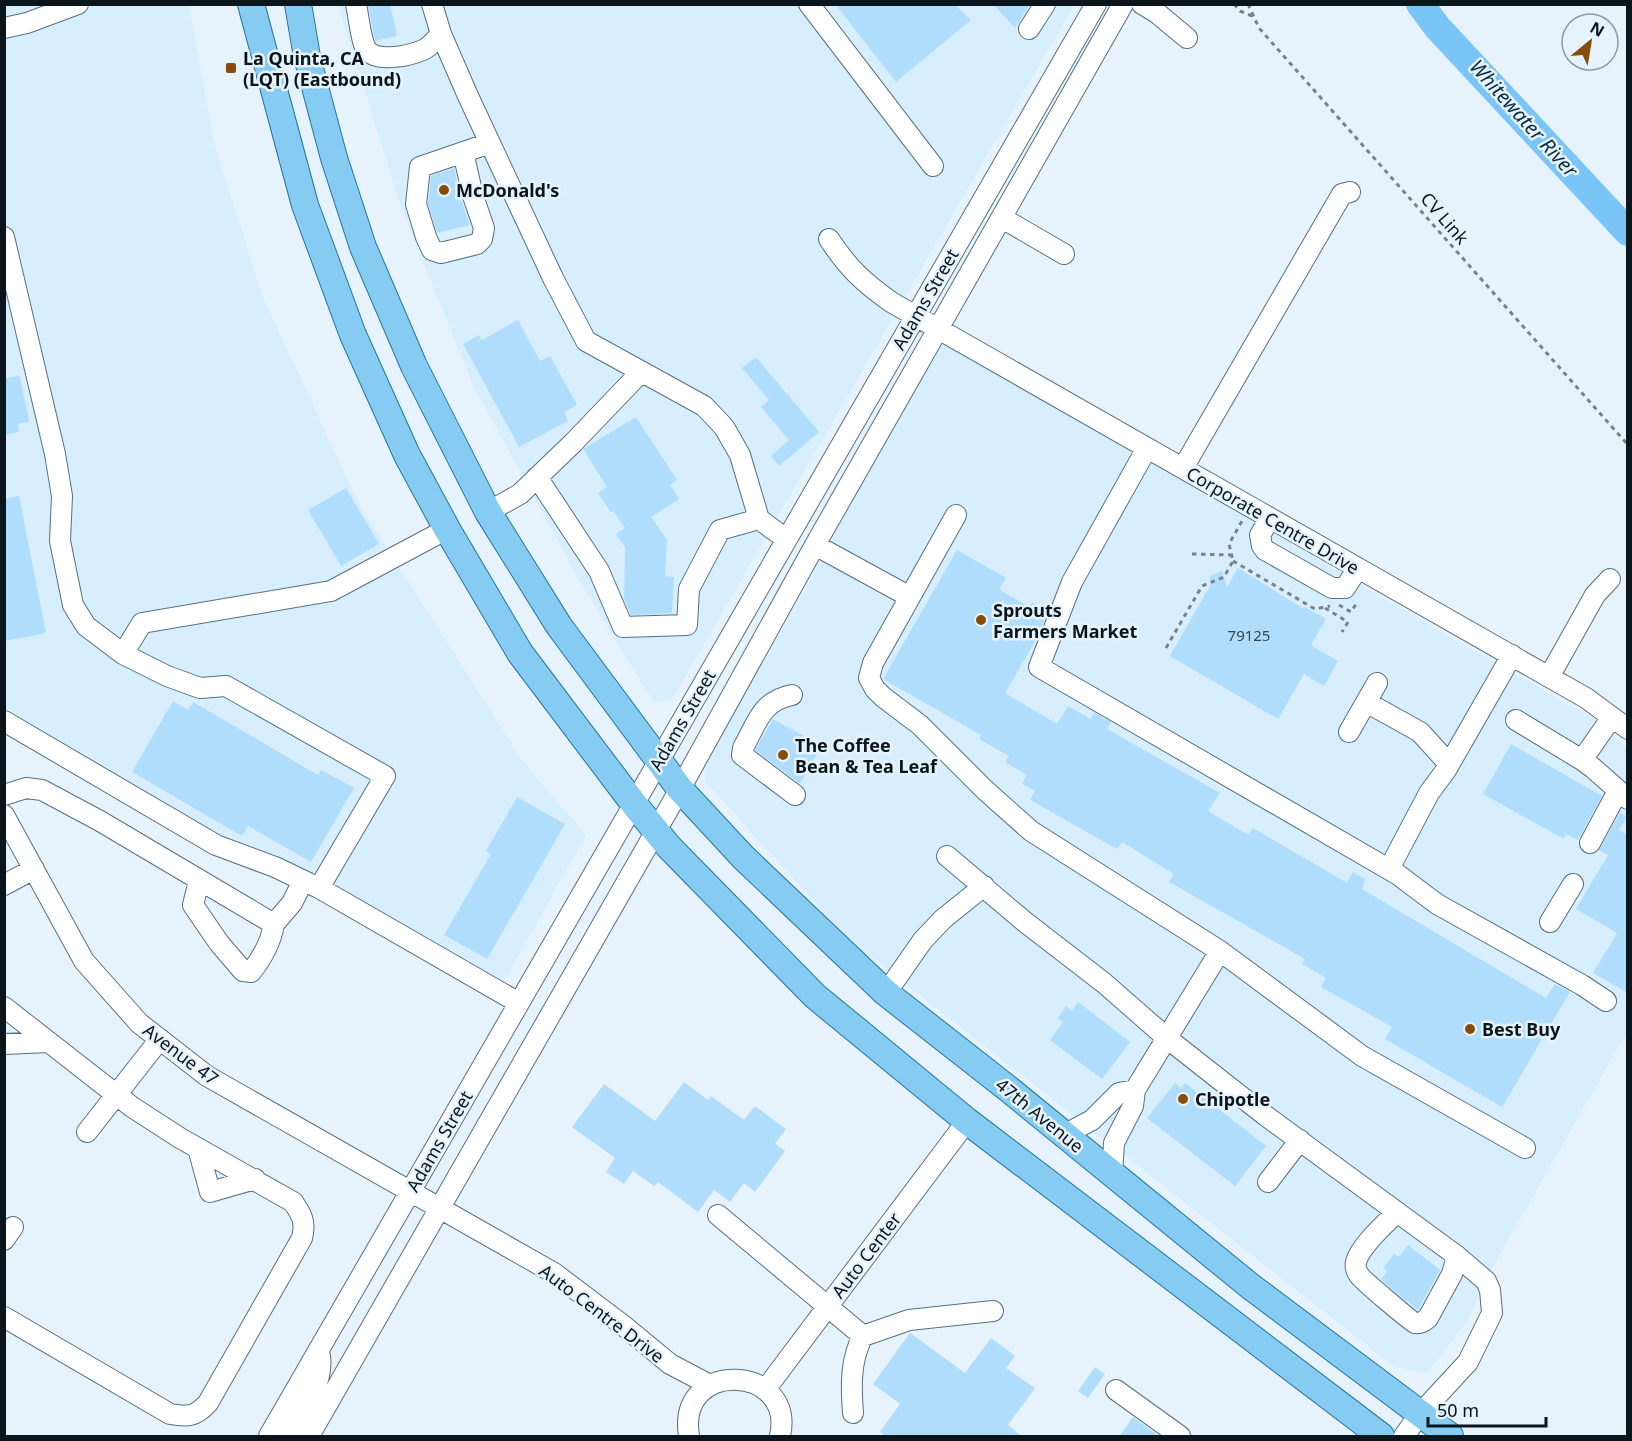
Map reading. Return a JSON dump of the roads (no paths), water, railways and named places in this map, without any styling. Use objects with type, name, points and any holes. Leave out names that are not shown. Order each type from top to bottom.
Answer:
[{"type":"main road","points":[[251,4],[305,205],[350,324],[407,455],[447,529],[520,653],[634,804],[656,831],[816,996],[966,1121],[1381,1437]]},
{"type":"main road","name":"47th Avenue","points":[[298,4],[307,57],[334,158],[363,247],[414,366],[488,512],[559,626],[658,762],[743,857],[886,993],[1250,1286],[1450,1437]]},
{"type":"street","points":[[4,28],[27,23],[78,4]]},
{"type":"street","points":[[357,4],[366,47],[370,54],[377,57],[385,58],[421,51],[441,34]]},
{"type":"street","points":[[432,4],[441,34],[490,143],[585,341],[704,406],[724,427],[740,455],[759,519],[786,539]]},
{"type":"street","points":[[809,4],[933,166]]},
{"type":"street","points":[[1029,28],[1045,4]]},
{"type":"street","name":"Adams Street","points":[[269,1437],[1096,4]]},
{"type":"street","name":"Adams Street","points":[[309,1437],[680,789],[815,545],[1124,4]]},
{"type":"street","points":[[1142,4],[1157,13],[1186,38]]},
{"type":"street","points":[[463,152],[468,179],[484,228],[482,238],[477,244],[441,253],[432,250],[416,204],[420,167],[463,152],[490,143]]},
{"type":"street","points":[[1183,468],[1342,194],[1350,192]]},
{"type":"street","points":[[1002,218],[1064,254]]},
{"type":"street","points":[[4,237],[55,454],[62,496],[60,540],[73,605],[86,626],[123,654],[167,676],[200,688],[226,686],[385,776],[311,884],[274,924],[272,938],[252,972],[243,971],[219,943],[193,905],[199,881]]},
{"type":"street","name":"Corporate Centre Drive","points":[[829,239],[846,265],[869,286],[938,329],[1512,655],[1586,698],[1620,723]]},
{"type":"street","points":[[488,512],[520,494],[641,372]]},
{"type":"street","points":[[1147,448],[1072,582],[1039,667],[1389,869],[1437,904],[1582,985],[1606,1001]]},
{"type":"street","points":[[537,477],[599,571],[623,627],[687,625],[689,589],[720,530],[759,519]]},
{"type":"street","points":[[956,515],[870,670],[869,678],[875,689],[920,725],[985,790],[1031,831],[1220,951],[1362,1056],[1525,1148]]},
{"type":"street","points":[[1270,518],[1260,535],[1265,550],[1337,590],[1345,588],[1358,568]]},
{"type":"street","points":[[123,654],[142,623],[331,591],[447,529]]},
{"type":"street","points":[[815,545],[910,597]]},
{"type":"street","points":[[1549,677],[1595,595],[1610,579]]},
{"type":"street","points":[[1389,869],[1429,793],[1447,767],[1512,655]]},
{"type":"street","points":[[1349,732],[1377,683]]},
{"type":"street","points":[[792,695],[779,697],[765,707],[743,748],[742,755],[795,795]]},
{"type":"street","points":[[1366,702],[1420,732],[1447,767]]},
{"type":"street","points":[[1516,720],[1582,760],[1623,795],[1590,843]]},
{"type":"street","points":[[4,721],[216,845],[275,867],[311,884],[519,1003]]},
{"type":"street","points":[[1582,760],[1620,723]]},
{"type":"street","points":[[4,795],[26,788],[42,790],[100,821],[274,924]]},
{"type":"street","name":"Avenue 47","points":[[4,814],[84,962],[139,1023],[207,1076],[440,1209]]},
{"type":"street","points":[[947,856],[1025,922],[1104,983],[1168,1039],[1457,1256],[1486,1281],[1490,1290],[1492,1313],[1468,1362],[1420,1414],[1404,1437]]},
{"type":"street","points":[[4,885],[34,869]]},
{"type":"street","points":[[1550,922],[1573,884]]},
{"type":"street","points":[[886,993],[923,940],[942,919],[984,886]]},
{"type":"street","points":[[1112,1174],[1114,1143],[1133,1106],[1135,1090],[1220,951]]},
{"type":"street","points":[[4,1007],[117,1095],[171,1132],[293,1202],[302,1214],[305,1225],[302,1238],[208,1403],[198,1414],[184,1416],[170,1414],[4,1317]]},
{"type":"street","points":[[87,1132],[160,1039]]},
{"type":"street","points":[[4,1044],[50,1042]]},
{"type":"street","points":[[1064,1134],[1092,1120],[1119,1093],[1135,1090]]},
{"type":"street","name":"Auto Center","points":[[765,1390],[966,1121]]},
{"type":"street","points":[[1268,1182],[1300,1140]]},
{"type":"street","points":[[198,1148],[210,1192],[255,1179]]},
{"type":"street","name":"Auto Centre Drive","points":[[440,1209],[554,1273],[624,1326],[703,1392]]},
{"type":"street","points":[[1397,1212],[1360,1252],[1356,1264],[1357,1272],[1405,1317],[1416,1323],[1421,1323],[1428,1318],[1452,1274],[1457,1256]]},
{"type":"street","points":[[718,1215],[863,1336]]},
{"type":"street","points":[[853,1413],[851,1383],[853,1366],[856,1349],[863,1336],[909,1320],[993,1311]]},
{"type":"street","points":[[289,1437],[315,1387],[321,1366],[319,1350]]},
{"type":"street","points":[[689,1437],[689,1412],[703,1392],[724,1380],[738,1379],[753,1382],[765,1390],[774,1401],[780,1414],[780,1437]]},
{"type":"street","points":[[1116,1390],[1180,1437]]},
{"type":"waterway","name":"Whitewater River","points":[[1420,4],[1437,27],[1628,232]]},
{"type":"place","name":"La Quinta, CA (LQT) (Eastbound)","points":[[231,68]]},
{"type":"place","name":"McDonald's","points":[[444,190]]},
{"type":"place","name":"Sprouts Farmers Market","points":[[981,620]]},
{"type":"place","name":"The Coffee Bean & Tea Leaf","points":[[783,755]]},
{"type":"place","name":"Best Buy","points":[[1470,1029]]},
{"type":"place","name":"Chipotle","points":[[1183,1099]]}]
